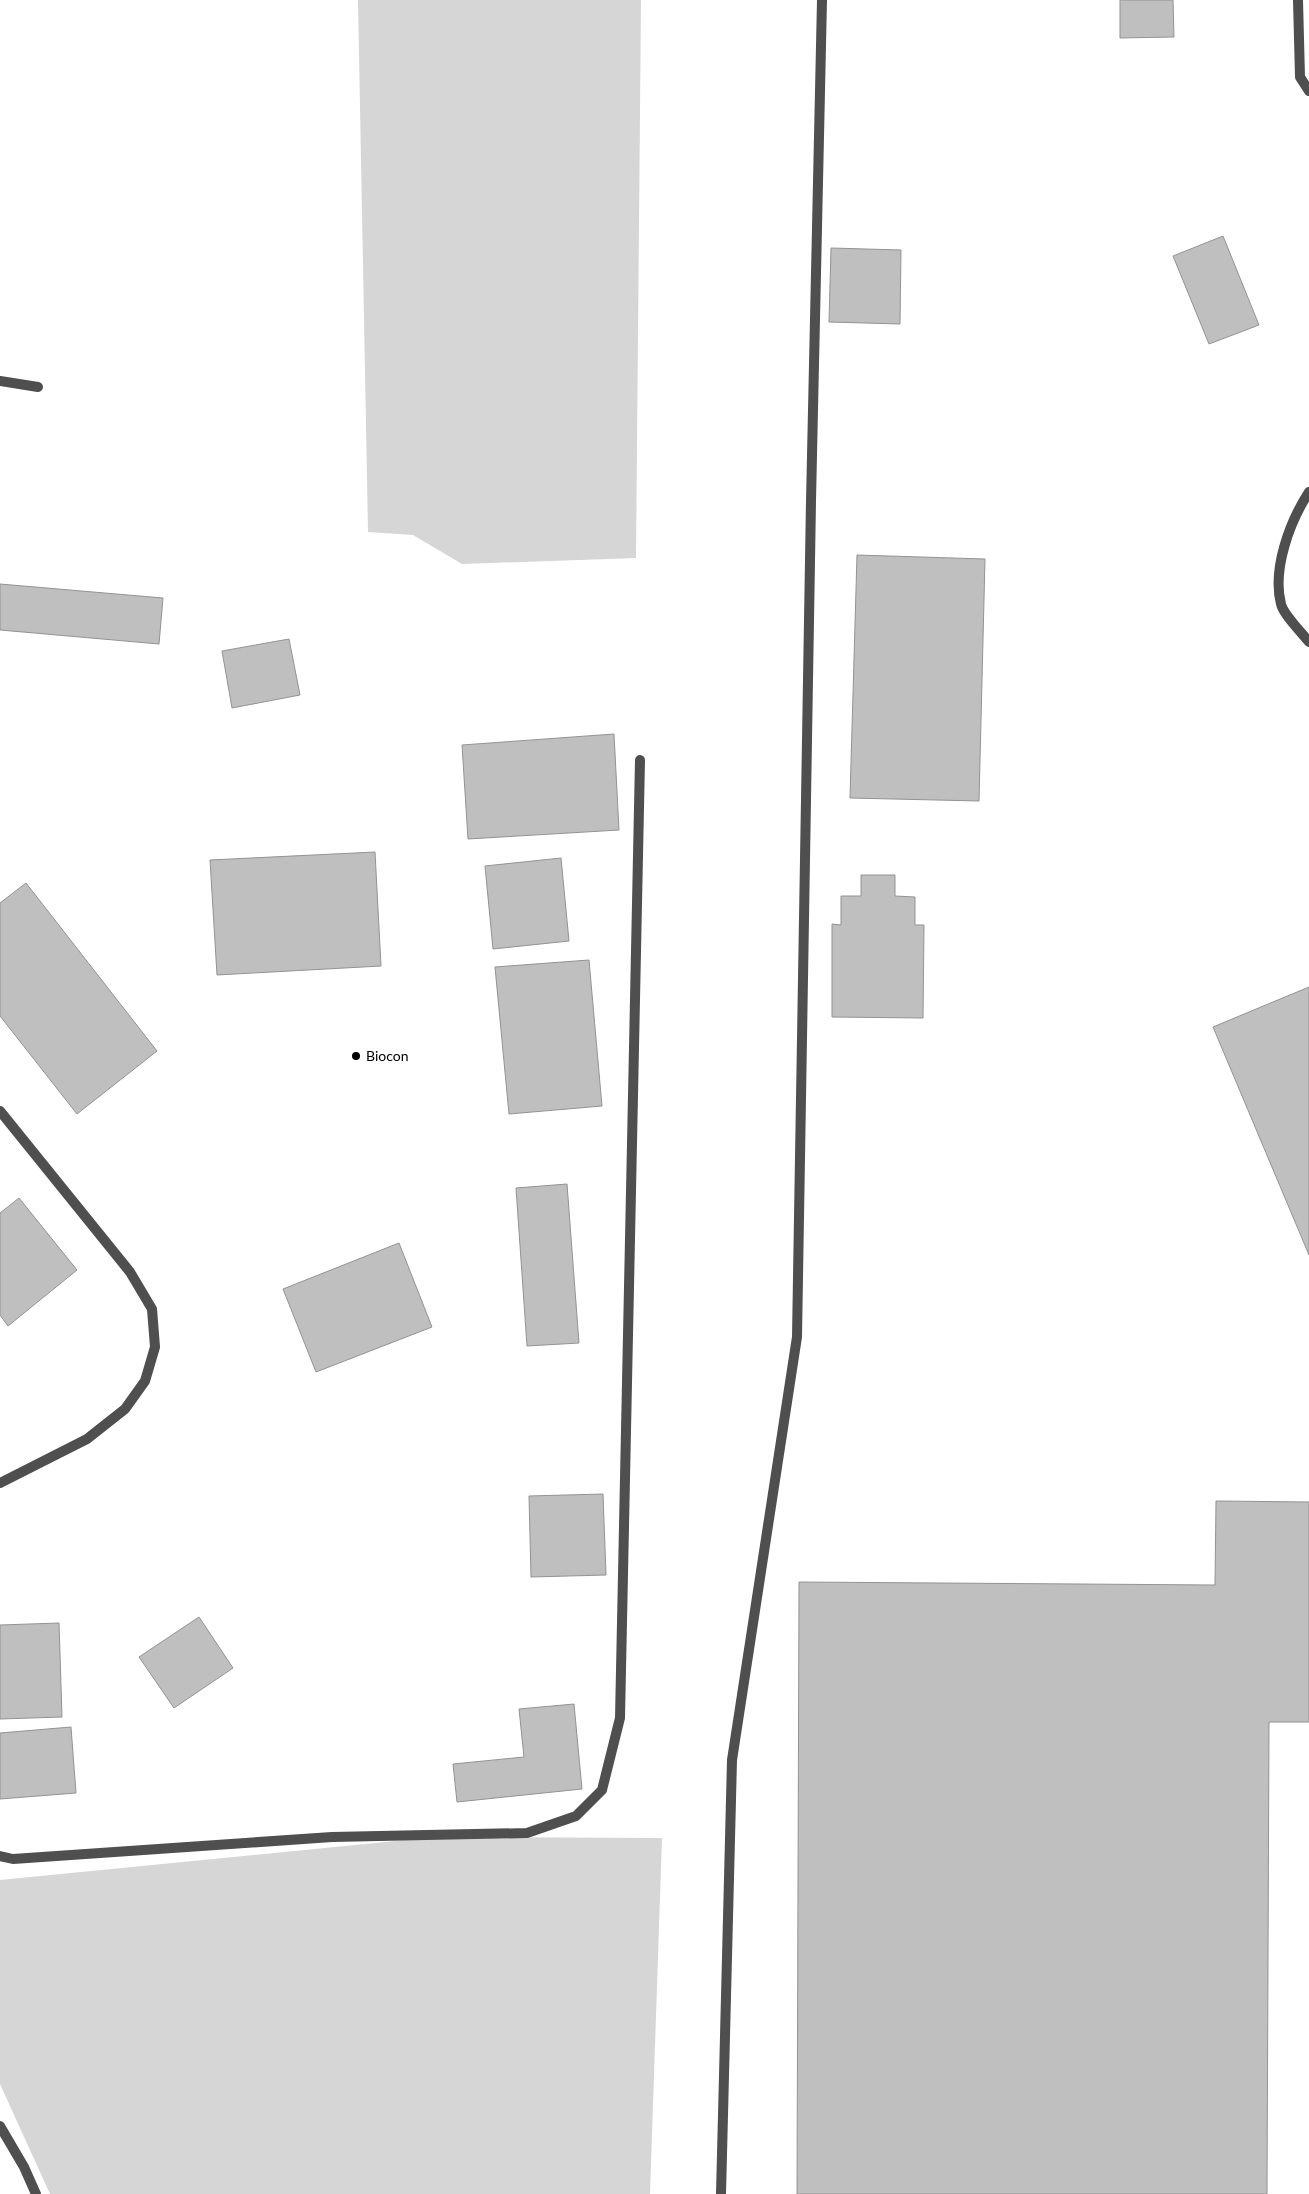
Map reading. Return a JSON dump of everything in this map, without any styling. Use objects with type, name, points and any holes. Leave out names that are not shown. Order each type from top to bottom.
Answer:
[{"type":"street","points":[[722,2194],[732,1760],[797,1337],[811,491],[822,0]]},
{"type":"street","points":[[1298,0],[1300,77],[1309,91]]},
{"type":"street","points":[[0,381],[38,387]]},
{"type":"street","points":[[1309,492],[1289,530],[1282,555],[1280,580],[1281,605],[1309,642]]},
{"type":"street","points":[[0,1856],[13,1859],[332,1837],[528,1833],[576,1816],[602,1790],[620,1718],[640,760]]},
{"type":"street","points":[[0,1111],[130,1272],[152,1309],[155,1347],[145,1381],[124,1409],[86,1439],[0,1483]]},
{"type":"street","points":[[0,2126],[24,2167],[36,2194]]},
{"type":"shaded area","points":[[358,0],[641,0],[636,558],[462,564],[413,535],[368,532]]},
{"type":"shaded area","points":[[436,1837],[662,1838],[650,2194],[50,2194],[0,2084],[0,1880]]},
{"type":"building","points":[[1120,0],[1173,0],[1174,37],[1120,38]]},
{"type":"building","points":[[1223,236],[1259,325],[1209,344],[1173,256]]},
{"type":"building","points":[[831,248],[901,250],[900,324],[829,322]]},
{"type":"building","points":[[857,555],[985,559],[979,801],[850,798]]},
{"type":"building","points":[[0,584],[163,598],[159,644],[0,630]]},
{"type":"building","points":[[289,639],[300,695],[232,708],[222,651]]},
{"type":"building","points":[[614,734],[619,830],[468,839],[462,745]]},
{"type":"building","points":[[375,852],[381,966],[217,975],[210,860]]},
{"type":"building","points":[[561,858],[569,941],[493,949],[485,866]]},
{"type":"building","points":[[861,875],[895,875],[895,896],[915,897],[915,925],[924,925],[923,1018],[832,1017],[832,924],[841,925],[841,896],[861,896]]},
{"type":"building","points":[[26,883],[157,1051],[77,1114],[0,1016],[0,903]]},
{"type":"building","points":[[589,960],[602,1106],[509,1114],[495,967]]},
{"type":"building","points":[[1309,987],[1309,1255],[1213,1027]]},
{"type":"building","points":[[567,1184],[579,1343],[527,1346],[516,1188]]},
{"type":"building","points":[[19,1198],[77,1270],[8,1326],[0,1315],[0,1213]]},
{"type":"building","points":[[399,1243],[432,1327],[316,1372],[283,1289]]},
{"type":"building","points":[[603,1494],[606,1575],[531,1577],[529,1496]]},
{"type":"building","points":[[1216,1501],[1309,1502],[1309,1722],[1269,1722],[1267,2194],[797,2194],[799,1582],[1215,1585]]},
{"type":"building","points":[[199,1617],[233,1668],[174,1708],[139,1657]]},
{"type":"building","points":[[59,1623],[62,1717],[0,1719],[0,1625]]},
{"type":"building","points":[[574,1704],[582,1789],[457,1802],[453,1764],[524,1757],[519,1709]]},
{"type":"building","points":[[71,1727],[76,1793],[0,1799],[0,1733]]},
{"type":"place","name":"Biocon","points":[[356,1056]]}]
